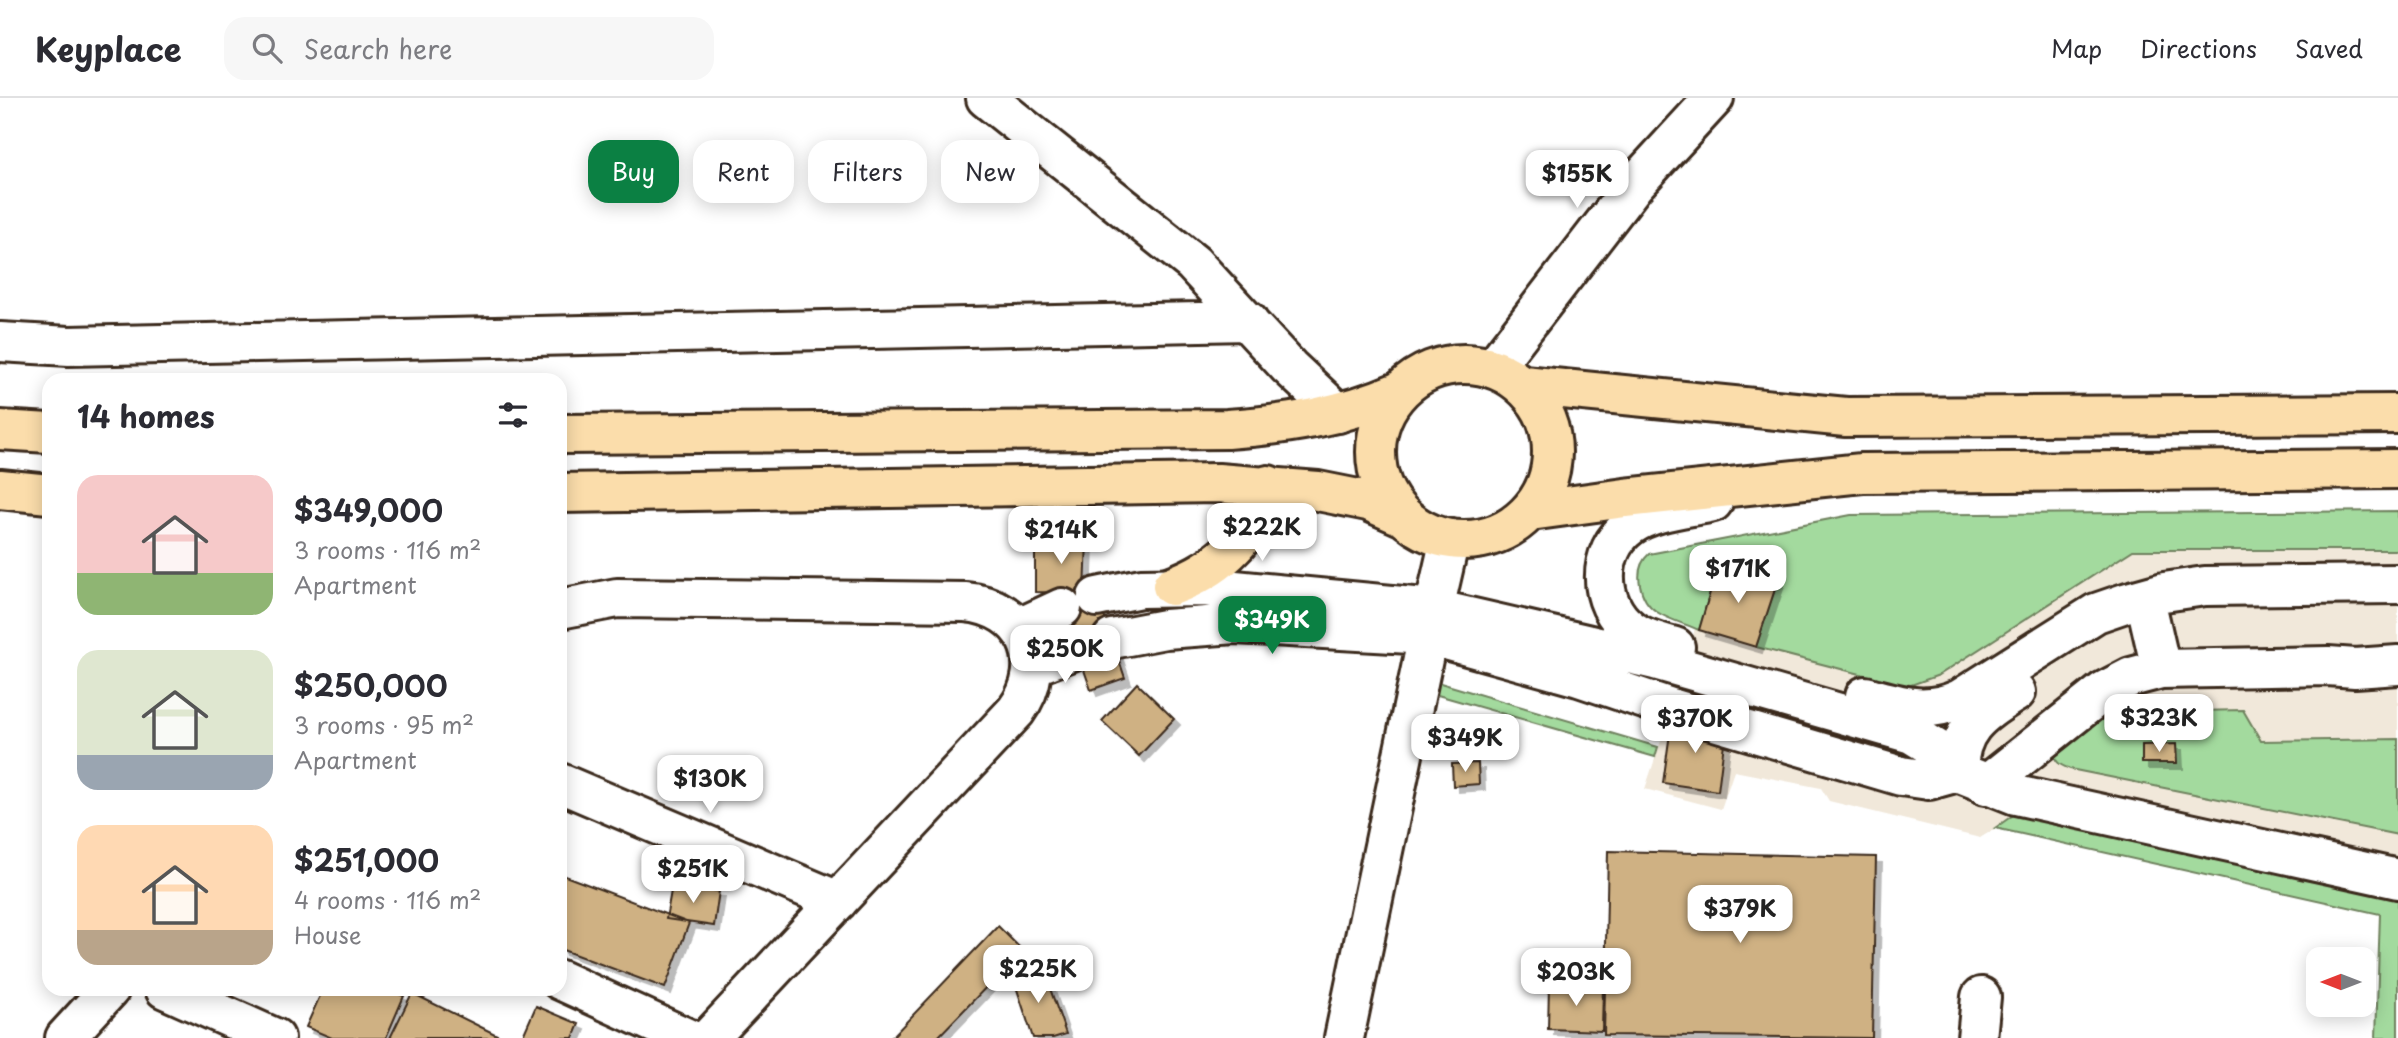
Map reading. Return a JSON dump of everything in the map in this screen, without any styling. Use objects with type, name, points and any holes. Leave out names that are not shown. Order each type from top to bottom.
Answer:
[{"type":"highway","points":[[567,434],[1227,429],[1264,426],[1338,413],[1398,392],[1426,371],[1459,362],[1508,377],[1846,417],[2398,414]]},
{"type":"highway","points":[[567,492],[1218,483],[1268,485],[1368,501],[1404,517],[1426,532],[1450,540],[1480,539],[1507,529],[1530,511],[1548,481],[1552,446],[1544,413],[1508,377]]},
{"type":"highway","points":[[1398,392],[1380,421],[1375,456],[1384,490],[1404,517]]},
{"type":"highway","points":[[0,430],[42,433]]},
{"type":"highway","points":[[1530,511],[1625,498],[1862,473],[2398,469]]},
{"type":"highway","points":[[1172,586],[1214,567],[1232,552],[1258,514],[1268,485]]},
{"type":"highway","points":[[0,489],[42,493]]},
{"type":"street","points":[[986,98],[1183,254],[1289,367],[1338,413]]},
{"type":"street","points":[[1508,377],[1634,184],[1714,98]]},
{"type":"street","points":[[0,342],[83,345],[1248,321]]},
{"type":"street","points":[[1862,473],[1776,488],[1647,517],[1629,526],[1615,540],[1606,559],[1604,578],[1607,598],[1617,616],[1631,630],[1660,643],[1925,709],[1943,707],[1960,699],[2096,613],[2128,601],[2205,586],[2398,584]]},
{"type":"street","points":[[1344,1038],[1450,540]]},
{"type":"street","points":[[1019,628],[1080,603],[1140,588],[1172,586],[1431,622],[1671,708],[1901,776],[1929,780],[1972,779],[2046,803],[2398,879]]},
{"type":"street","points":[[567,608],[617,598],[965,601],[995,608],[1019,628],[1027,639],[1033,666],[1031,682],[1026,698],[1016,711],[709,1038]]},
{"type":"street","points":[[2145,598],[2161,669]]},
{"type":"street","points":[[1972,779],[1958,756],[1962,740],[1971,726],[1983,714],[2108,632],[2134,611],[2145,598]]},
{"type":"street","points":[[1033,666],[1094,644],[1165,629],[1235,624],[1431,622]]},
{"type":"street","points":[[2328,666],[2398,649]]},
{"type":"street","points":[[1972,779],[2104,691],[2131,677],[2161,669],[2328,666],[2355,668],[2398,665]]},
{"type":"street","points":[[2328,666],[2375,686],[2398,692]]},
{"type":"street","points":[[567,786],[838,901]]},
{"type":"street","points":[[567,983],[687,1038]]},
{"type":"street","points":[[65,1038],[104,996]]},
{"type":"street","points":[[180,996],[275,1038]]},
{"type":"street","points":[[1977,1038],[1981,997]]},
{"type":"shaded area","points":[[2398,511],[2398,1038],[2376,1038],[2379,914],[1996,828],[1980,838],[1829,801],[1821,788],[1734,771],[1721,809],[1645,789],[1685,668],[1695,628],[1656,612],[1649,554],[1851,515]]},
{"type":"green space","points":[[2398,511],[2398,550],[2133,550],[1939,675],[1911,685],[1756,647],[1778,580],[1718,565],[1699,630],[1667,617],[1651,607],[1642,592],[1639,576],[1649,554],[1851,515]]},
{"type":"green space","points":[[1437,682],[1658,747],[1655,757],[1434,694]]},
{"type":"green space","points":[[2243,710],[2261,741],[2398,739],[2398,835],[2070,769],[2058,763],[2053,751],[2102,713]]},
{"type":"green space","points":[[2016,813],[2372,887],[2372,894],[2398,900],[2398,1038],[2376,1038],[2380,914],[1995,828]]},
{"type":"building","points":[[1035,539],[1087,540],[1085,593],[1035,592]]},
{"type":"building","points":[[1718,565],[1778,580],[1756,647],[1699,630]]},
{"type":"building","points":[[1096,592],[1125,678],[1091,690],[1061,604]]},
{"type":"building","points":[[1137,683],[1174,719],[1139,756],[1102,721]]},
{"type":"building","points":[[1672,719],[1726,727],[1718,791],[1663,783]]},
{"type":"building","points":[[2176,744],[2177,763],[2142,763],[2142,745]]},
{"type":"building","points":[[1478,763],[1479,784],[1453,786],[1452,764]]},
{"type":"building","points":[[1608,851],[1876,857],[1872,1038],[1604,1035]]},
{"type":"building","points":[[567,877],[689,923],[665,988],[567,952]]},
{"type":"building","points":[[672,885],[719,891],[714,926],[666,919]]},
{"type":"building","points":[[998,926],[1022,950],[937,1038],[891,1038]]},
{"type":"building","points":[[1024,963],[1030,982],[1046,977],[1066,1034],[1053,1038],[1033,1038],[1010,968]]},
{"type":"building","points":[[1549,985],[1603,986],[1602,1031],[1548,1029]]},
{"type":"building","points":[[320,996],[404,996],[386,1038],[332,1038],[306,1027]]},
{"type":"building","points":[[411,996],[418,996],[503,1038],[390,1038]]},
{"type":"building","points":[[536,1006],[579,1024],[573,1038],[522,1038]]}]
